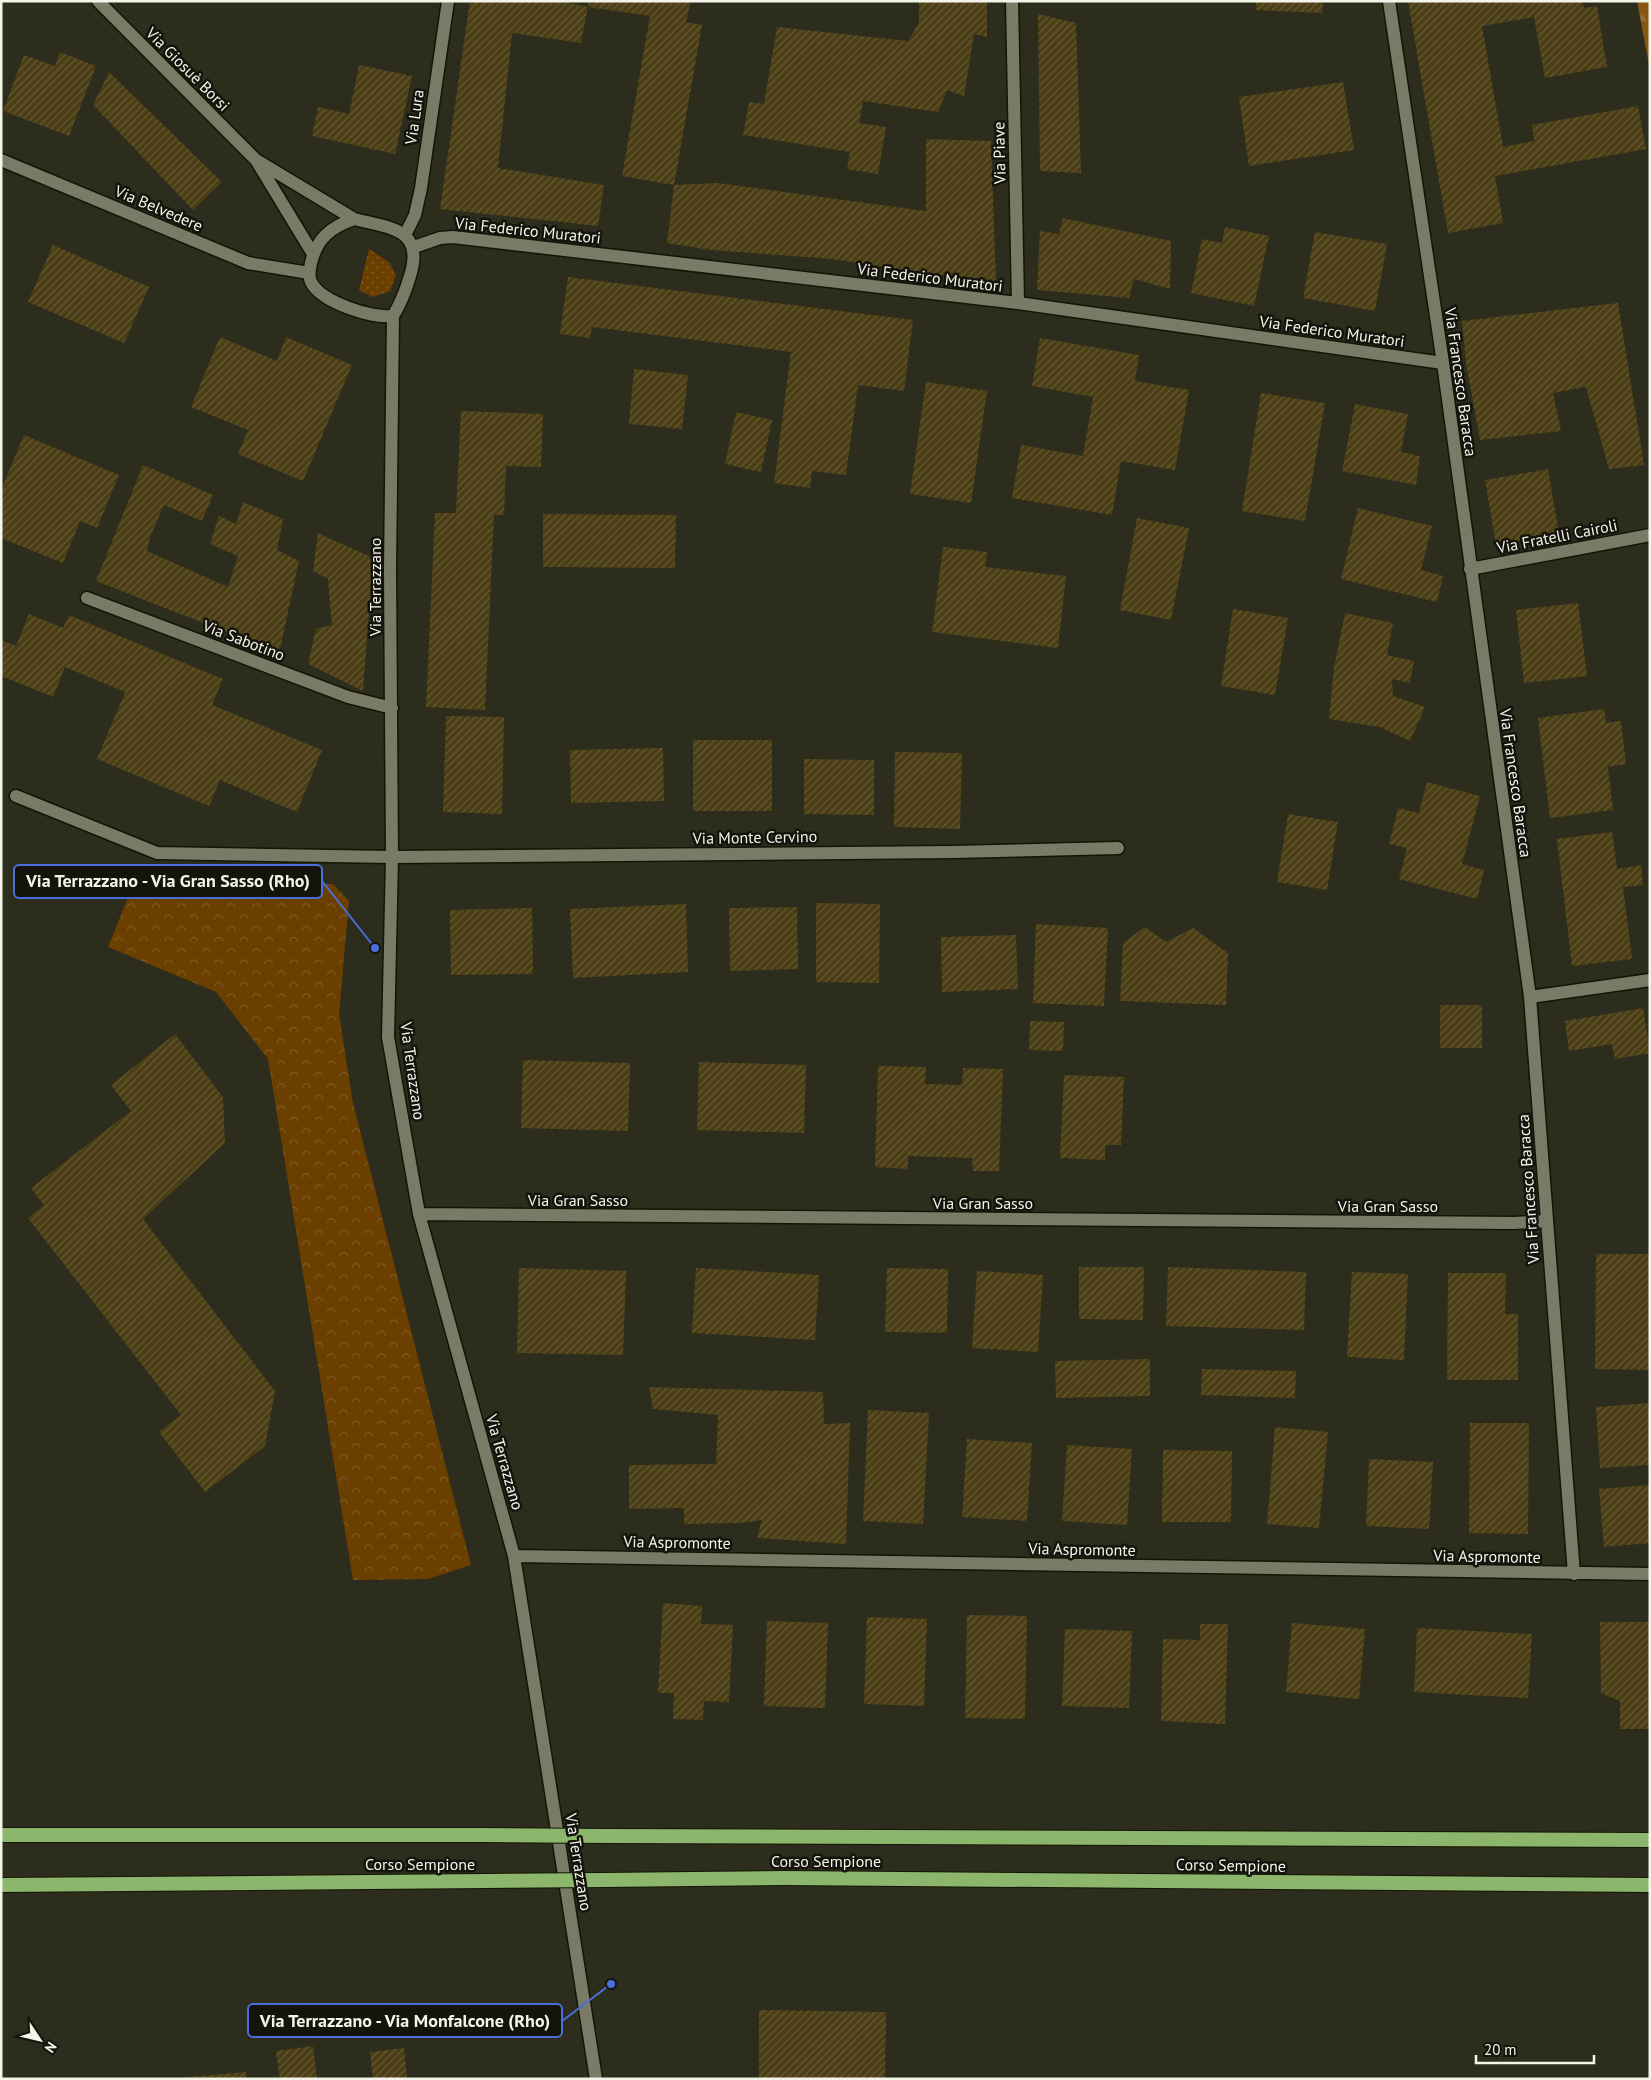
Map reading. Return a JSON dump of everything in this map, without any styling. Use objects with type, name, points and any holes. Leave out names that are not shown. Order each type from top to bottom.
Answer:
[{"type":"highway","name":"Corso Sempione","points":[[1,1836],[1650,1840]]},
{"type":"highway","name":"Corso Sempione","points":[[1,1885],[784,1878],[1650,1885]]},
{"type":"street","name":"Via Giosuè Borsi","points":[[98,1],[256,160],[313,254]]},
{"type":"street","name":"Via Lura","points":[[405,235],[414,215],[421,188],[448,1]]},
{"type":"street","name":"Via Piave","points":[[1012,1],[1018,304]]},
{"type":"street","name":"Via Francesco Baracca","points":[[1389,1],[1443,363],[1530,997],[1574,1574]]},
{"type":"street","name":"Via Belvedere","points":[[1,160],[248,263],[309,273]]},
{"type":"street","name":"Via Giosuè Borsi","points":[[256,160],[354,219]]},
{"type":"street","points":[[354,219],[405,235],[414,247],[415,259],[406,288],[393,316],[383,317],[342,305],[316,290],[310,280],[309,273],[313,254],[320,239],[332,228],[354,219]]},
{"type":"street","name":"Via Federico Muratori","points":[[414,247],[440,238],[454,237],[1018,304],[1443,363]]},
{"type":"street","name":"Via Terrazzano","points":[[393,316],[390,569],[392,857],[388,1037],[419,1214],[514,1556],[596,2079]]},
{"type":"street","name":"Via Fratelli Cairoli","points":[[1470,569],[1650,535]]},
{"type":"street","name":"Via Sabotino","points":[[87,598],[348,697],[392,708]]},
{"type":"street","points":[[16,796],[157,853],[392,857]]},
{"type":"street","name":"Via Monte Cervino","points":[[392,857],[961,852],[1118,848]]},
{"type":"street","points":[[1530,997],[1650,980]]},
{"type":"street","name":"Via Gran Sasso","points":[[419,1214],[1514,1223],[1546,1221]]},
{"type":"street","name":"Via Aspromonte","points":[[514,1556],[1650,1574]]},
{"type":"green space","points":[[1637,1],[1650,1],[1650,70]]},
{"type":"green space","points":[[369,249],[389,262],[396,275],[390,291],[373,297],[359,290]]},
{"type":"green space","points":[[134,883],[333,884],[349,901],[339,1014],[353,1103],[471,1565],[428,1579],[353,1580],[268,1059],[216,992],[108,947]]},
{"type":"building","points":[[470,1],[560,1],[588,7],[581,43],[512,33],[498,168],[604,185],[598,226],[440,209]]},
{"type":"building","points":[[589,1],[691,1],[686,22],[702,25],[674,185],[622,176],[650,16],[588,7]]},
{"type":"building","points":[[919,1],[987,1],[987,37],[974,34],[964,96],[947,90],[938,112],[863,101],[859,123],[886,127],[878,174],[847,169],[850,152],[743,135],[749,102],[764,104],[777,27],[908,41],[919,23]]},
{"type":"building","points":[[1256,1],[1323,1],[1322,13],[1256,10]]},
{"type":"building","points":[[1408,1],[1582,1],[1584,8],[1597,6],[1607,67],[1545,78],[1534,17],[1482,26],[1503,147],[1534,141],[1532,125],[1638,106],[1646,149],[1495,176],[1503,223],[1448,233]]},
{"type":"building","points":[[1038,14],[1076,23],[1081,173],[1040,171]]},
{"type":"building","points":[[60,52],[96,66],[69,136],[3,111],[24,55],[55,66]]},
{"type":"building","points":[[359,65],[412,76],[395,154],[312,136],[318,107],[349,114]]},
{"type":"building","points":[[109,72],[222,182],[193,210],[93,105]]},
{"type":"building","points":[[1343,82],[1354,150],[1249,166],[1239,97]]},
{"type":"building","points":[[926,139],[991,141],[996,283],[832,259],[711,250],[667,243],[674,185],[718,183],[926,211]]},
{"type":"building","points":[[1063,218],[1171,241],[1170,289],[1134,279],[1129,298],[1037,290],[1040,231],[1059,234]]},
{"type":"building","points":[[1225,227],[1269,236],[1254,306],[1191,293],[1202,239],[1222,243]]},
{"type":"building","points":[[1315,232],[1387,244],[1375,311],[1303,298]]},
{"type":"building","points":[[53,245],[149,287],[124,343],[28,302]]},
{"type":"building","points":[[568,277],[913,320],[904,391],[858,385],[846,475],[812,471],[810,488],[774,483],[791,352],[592,327],[590,338],[560,334]]},
{"type":"building","points":[[1618,303],[1644,465],[1609,469],[1586,387],[1553,393],[1561,431],[1480,440],[1466,363],[1462,321]]},
{"type":"building","points":[[220,337],[277,361],[286,337],[352,365],[303,481],[238,454],[248,430],[191,407]]},
{"type":"building","points":[[1040,338],[1139,355],[1135,381],[1189,390],[1175,470],[1121,461],[1112,515],[1012,498],[1021,445],[1083,456],[1093,397],[1032,386]]},
{"type":"building","points":[[634,369],[688,375],[682,429],[629,424]]},
{"type":"building","points":[[926,382],[987,391],[971,503],[910,494]]},
{"type":"building","points":[[1261,393],[1325,403],[1305,521],[1242,511]]},
{"type":"building","points":[[1355,404],[1408,414],[1401,452],[1420,456],[1416,485],[1342,471]]},
{"type":"building","points":[[461,411],[543,414],[541,467],[506,466],[504,515],[494,515],[485,710],[426,707],[435,513],[456,513]]},
{"type":"building","points":[[736,412],[772,420],[761,472],[725,464]]},
{"type":"building","points":[[24,435],[119,475],[97,528],[80,521],[63,563],[1,538],[1,490]]},
{"type":"building","points":[[143,465],[213,495],[202,521],[164,505],[150,537],[147,551],[228,587],[238,556],[210,544],[219,516],[236,524],[243,502],[283,519],[277,550],[299,561],[280,649],[257,644],[96,581]]},
{"type":"building","points":[[1548,469],[1559,534],[1496,545],[1485,480]]},
{"type":"building","points":[[1358,508],[1432,526],[1421,570],[1443,576],[1437,602],[1341,579]]},
{"type":"building","points":[[543,514],[676,515],[675,568],[543,567]]},
{"type":"building","points":[[1137,518],[1189,528],[1171,620],[1120,610]]},
{"type":"building","points":[[318,533],[373,558],[363,691],[308,664],[316,629],[332,625],[328,579],[313,571]]},
{"type":"building","points":[[943,547],[987,552],[985,567],[1066,576],[1058,648],[932,632]]},
{"type":"building","points":[[1578,603],[1587,676],[1524,683],[1516,610]]},
{"type":"building","points":[[1233,609],[1288,618],[1275,695],[1221,686]]},
{"type":"building","points":[[1345,613],[1393,623],[1387,655],[1414,661],[1410,683],[1392,679],[1393,696],[1425,707],[1410,741],[1380,727],[1329,719],[1334,667]]},
{"type":"building","points":[[29,614],[63,628],[69,615],[223,679],[212,705],[322,750],[297,812],[220,780],[209,806],[97,759],[125,692],[65,667],[53,697],[1,676],[1,640],[16,646]]},
{"type":"building","points":[[1604,709],[1606,723],[1621,721],[1626,764],[1608,767],[1613,810],[1550,818],[1538,718]]},
{"type":"building","points":[[446,716],[504,717],[502,814],[443,812]]},
{"type":"building","points":[[693,740],[772,740],[772,811],[693,811]]},
{"type":"building","points":[[663,748],[664,801],[571,803],[570,750]]},
{"type":"building","points":[[895,752],[962,753],[960,829],[894,827]]},
{"type":"building","points":[[804,759],[874,760],[874,815],[804,814]]},
{"type":"building","points":[[1427,782],[1480,796],[1462,864],[1484,870],[1477,899],[1399,879],[1407,848],[1389,844],[1398,808],[1419,813]]},
{"type":"building","points":[[1288,814],[1338,822],[1327,890],[1277,882]]},
{"type":"building","points":[[1612,832],[1617,869],[1641,865],[1643,885],[1623,887],[1632,959],[1572,966],[1557,839]]},
{"type":"building","points":[[816,903],[880,904],[879,983],[816,982]]},
{"type":"building","points":[[686,904],[688,972],[573,978],[570,909]]},
{"type":"building","points":[[797,907],[798,969],[730,971],[729,908]]},
{"type":"building","points":[[532,908],[533,974],[451,975],[450,910]]},
{"type":"building","points":[[1036,924],[1108,928],[1104,1006],[1033,1003]]},
{"type":"building","points":[[1145,927],[1166,942],[1193,928],[1228,953],[1226,1005],[1120,1001],[1123,943]]},
{"type":"building","points":[[1016,935],[1018,989],[942,992],[941,937]]},
{"type":"building","points":[[1440,1005],[1482,1005],[1482,1048],[1440,1048]]},
{"type":"building","points":[[1643,1008],[1650,1053],[1615,1059],[1612,1044],[1569,1051],[1565,1021]]},
{"type":"building","points":[[1030,1021],[1064,1022],[1063,1051],[1029,1050]]},
{"type":"building","points":[[175,1034],[223,1097],[225,1143],[143,1219],[275,1391],[265,1446],[205,1492],[159,1432],[181,1415],[28,1218],[44,1205],[31,1188],[131,1111],[111,1085]]},
{"type":"building","points":[[523,1060],[630,1063],[628,1131],[521,1128]]},
{"type":"building","points":[[699,1062],[806,1065],[804,1133],[697,1130]]},
{"type":"building","points":[[878,1066],[926,1067],[925,1084],[962,1085],[963,1068],[1003,1069],[999,1171],[973,1171],[972,1158],[908,1156],[908,1169],[875,1167]]},
{"type":"building","points":[[1064,1075],[1124,1077],[1121,1145],[1105,1145],[1105,1160],[1060,1158]]},
{"type":"building","points":[[1596,1254],[1650,1254],[1650,1370],[1595,1369]]},
{"type":"building","points":[[1079,1267],[1144,1267],[1143,1320],[1079,1319]]},
{"type":"building","points":[[1168,1267],[1306,1272],[1304,1330],[1166,1326]]},
{"type":"building","points":[[519,1268],[626,1271],[623,1355],[517,1353]]},
{"type":"building","points":[[696,1268],[819,1275],[815,1340],[692,1333]]},
{"type":"building","points":[[887,1268],[948,1269],[947,1333],[885,1332]]},
{"type":"building","points":[[977,1271],[1043,1275],[1038,1352],[972,1348]]},
{"type":"building","points":[[1352,1272],[1408,1274],[1404,1360],[1347,1357]]},
{"type":"building","points":[[1448,1273],[1506,1273],[1505,1314],[1518,1314],[1518,1380],[1447,1380]]},
{"type":"building","points":[[1150,1359],[1150,1396],[1056,1398],[1055,1361]]},
{"type":"building","points":[[1202,1369],[1296,1371],[1295,1398],[1201,1395]]},
{"type":"building","points":[[649,1387],[823,1392],[824,1424],[850,1423],[846,1544],[757,1538],[762,1520],[741,1523],[684,1524],[684,1508],[629,1509],[629,1465],[716,1464],[718,1415],[653,1409]]},
{"type":"building","points":[[1650,1403],[1650,1465],[1600,1468],[1596,1407]]},
{"type":"building","points":[[868,1410],[929,1413],[923,1524],[863,1521]]},
{"type":"building","points":[[1470,1423],[1529,1423],[1528,1534],[1469,1533]]},
{"type":"building","points":[[1275,1427],[1328,1432],[1319,1528],[1267,1524]]},
{"type":"building","points":[[967,1439],[1032,1443],[1027,1521],[962,1517]]},
{"type":"building","points":[[1067,1445],[1132,1449],[1127,1525],[1062,1521]]},
{"type":"building","points":[[1163,1450],[1232,1451],[1231,1522],[1162,1522]]},
{"type":"building","points":[[1369,1459],[1433,1462],[1429,1529],[1366,1526]]},
{"type":"building","points":[[1650,1485],[1650,1543],[1604,1547],[1599,1489]]},
{"type":"building","points":[[663,1603],[702,1606],[701,1624],[733,1625],[729,1702],[704,1701],[703,1720],[673,1719],[674,1693],[658,1693]]},
{"type":"building","points":[[967,1615],[1027,1616],[1025,1719],[965,1718]]},
{"type":"building","points":[[867,1617],[927,1619],[924,1706],[864,1704]]},
{"type":"building","points":[[767,1621],[828,1623],[825,1708],[764,1706]]},
{"type":"building","points":[[1600,1622],[1650,1622],[1650,1729],[1620,1729],[1620,1701],[1601,1693]]},
{"type":"building","points":[[1292,1623],[1365,1629],[1359,1699],[1286,1692]]},
{"type":"building","points":[[1200,1624],[1228,1624],[1225,1724],[1161,1721],[1163,1639],[1200,1640]]},
{"type":"building","points":[[1417,1628],[1532,1634],[1528,1698],[1414,1692]]},
{"type":"building","points":[[1065,1629],[1132,1631],[1129,1708],[1062,1706]]},
{"type":"building","points":[[759,2010],[886,2012],[885,2079],[759,2079]]},
{"type":"building","points":[[313,2046],[317,2079],[280,2079],[276,2051]]},
{"type":"building","points":[[404,2048],[407,2079],[373,2079],[370,2052]]},
{"type":"building","points":[[246,2072],[246,2079],[189,2079],[189,2077]]},
{"type":"place","name":"Via Terrazzano - Via Gran Sasso (Rho)","points":[[375,948]]},
{"type":"place","name":"Via Terrazzano - Via Monfalcone (Rho)","points":[[611,1984]]}]
